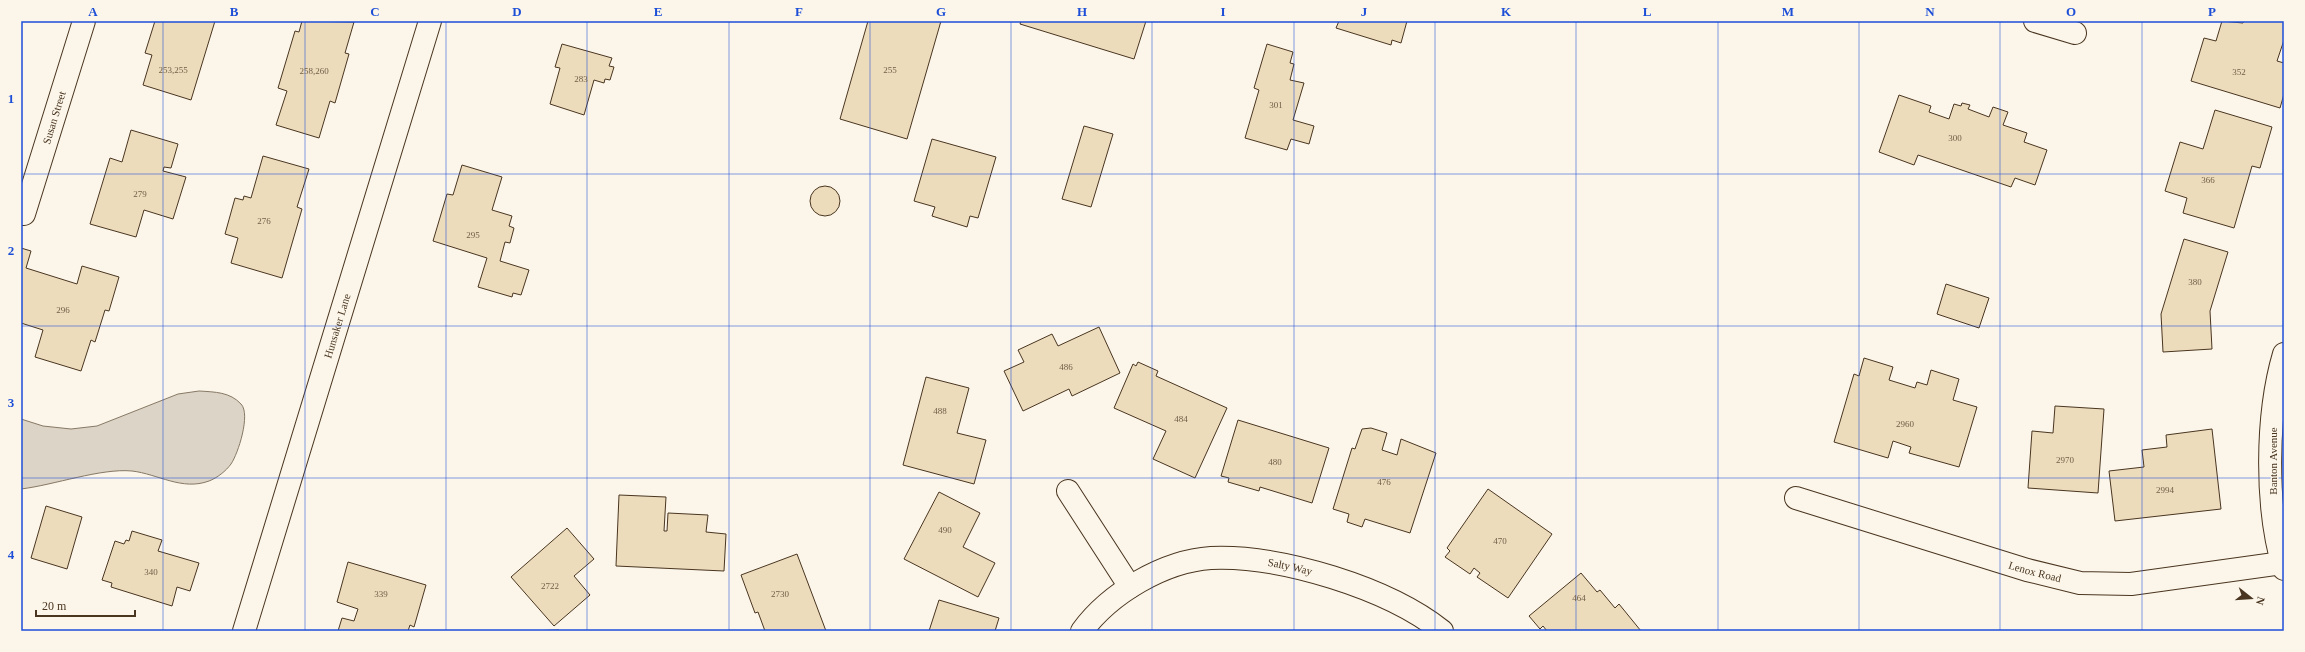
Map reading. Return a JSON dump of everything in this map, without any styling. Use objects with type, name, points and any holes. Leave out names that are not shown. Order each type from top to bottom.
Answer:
[{"type":"street","name":"Susan Street","points":[[24,214],[84,21]]},
{"type":"street","name":"Hunsaker Lane","points":[[244,631],[430,21]]},
{"type":"street","points":[[2034,21],[2075,33]]},
{"type":"street","name":"Banton Avenue","points":[[2283,566],[2273,507],[2270,449],[2274,400],[2284,354]]},
{"type":"street","points":[[1068,491],[1130,587]]},
{"type":"street","name":"Lenox Road","points":[[1796,498],[2026,570],[2080,583],[2131,584],[2283,566]]},
{"type":"street","name":"Salty Way","points":[[1082,631],[1106,604],[1130,587],[1153,574],[1210,558],[1267,563],[1319,574],[1390,598],[1415,612],[1442,631]]},
{"type":"shaded area","points":[[199,391],[216,392],[232,397],[241,404],[244,409],[244,425],[237,452],[229,467],[215,478],[199,484],[189,484],[170,481],[132,471],[120,471],[92,474],[21,489],[21,419],[43,426],[71,429],[97,426],[178,394]]},
{"type":"building","points":[[155,21],[215,21],[191,100],[143,85],[152,55],[145,53]]},
{"type":"building","points":[[302,21],[354,22],[345,53],[349,54],[335,103],[330,101],[319,138],[276,125],[287,91],[278,88],[295,31],[299,32]]},
{"type":"building","points":[[868,21],[941,21],[907,139],[840,119]]},
{"type":"building","points":[[1021,21],[1146,21],[1134,59],[1020,24]]},
{"type":"building","points":[[1339,21],[1407,21],[1401,43],[1392,40],[1391,45],[1336,28]]},
{"type":"building","points":[[2222,21],[2243,23],[2244,21],[2284,21],[2284,40],[2277,61],[2284,63],[2284,94],[2280,108],[2191,81],[2204,38],[2216,41]]},
{"type":"building","points":[[562,44],[612,58],[609,66],[614,67],[610,80],[605,79],[604,83],[594,80],[584,115],[550,104],[560,68],[555,67]]},
{"type":"building","points":[[1267,44],[1293,52],[1290,63],[1294,64],[1290,80],[1304,83],[1293,120],[1314,126],[1309,144],[1291,139],[1287,150],[1245,138],[1259,90],[1254,88]]},
{"type":"building","points":[[1899,95],[1931,106],[1929,112],[1949,119],[1954,104],[1961,106],[1962,103],[1970,105],[1968,109],[1989,117],[1993,107],[2008,112],[2003,125],[2027,133],[2024,142],[2047,150],[2035,185],[2015,178],[2011,187],[1918,155],[1914,165],[1879,152]]},
{"type":"building","points":[[2215,110],[2272,127],[2260,168],[2252,166],[2234,228],[2183,213],[2187,198],[2165,191],[2180,142],[2203,149]]},
{"type":"building","points":[[1084,126],[1113,134],[1091,207],[1062,199]]},
{"type":"building","points":[[131,130],[178,144],[171,168],[164,167],[163,171],[186,177],[173,219],[144,210],[136,237],[90,224],[110,158],[122,162]]},
{"type":"building","points":[[932,139],[996,157],[978,218],[970,216],[967,227],[932,216],[935,207],[914,201]]},
{"type":"building","points":[[263,156],[309,169],[297,207],[302,209],[282,278],[231,263],[238,238],[225,234],[235,198],[243,200],[244,196],[251,198]]},
{"type":"building","points":[[462,165],[502,177],[492,210],[512,216],[509,226],[514,228],[510,243],[505,242],[500,261],[529,270],[521,295],[513,293],[512,297],[478,287],[487,258],[433,241],[447,194],[453,195]]},
{"type":"building","points":[[825,186],[836,190],[840,201],[836,212],[825,216],[814,212],[810,201],[814,190]]},
{"type":"building","points":[[2184,239],[2228,252],[2210,311],[2212,349],[2163,352],[2161,314]]},
{"type":"building","points":[[21,248],[31,251],[26,268],[77,284],[82,266],[119,277],[109,311],[105,310],[95,342],[91,340],[81,371],[35,357],[43,330],[21,323]]},
{"type":"building","points":[[1946,284],[1989,298],[1979,328],[1937,314]]},
{"type":"building","points":[[1099,327],[1120,373],[1072,396],[1069,389],[1023,411],[1004,371],[1024,362],[1018,350],[1052,334],[1058,346]]},
{"type":"building","points":[[1864,358],[1893,367],[1889,380],[1915,388],[1917,382],[1927,385],[1931,370],[1959,379],[1953,400],[1977,407],[1959,467],[1909,453],[1911,447],[1893,441],[1888,458],[1834,442],[1854,374],[1859,376]]},
{"type":"building","points":[[1138,362],[1158,371],[1156,376],[1227,408],[1195,478],[1153,459],[1166,431],[1114,408],[1133,364],[1136,366]]},
{"type":"building","points":[[926,377],[969,388],[957,433],[986,440],[974,484],[903,465]]},
{"type":"building","points":[[2055,406],[2104,409],[2098,493],[2028,488],[2032,431],[2053,433]]},
{"type":"building","points":[[1238,420],[1329,448],[1312,503],[1260,487],[1259,491],[1228,482],[1229,478],[1221,476]]},
{"type":"building","points":[[1371,428],[1387,433],[1382,450],[1397,455],[1401,439],[1436,453],[1410,533],[1365,519],[1362,527],[1347,522],[1349,514],[1333,509],[1352,448],[1355,449],[1362,429]]},
{"type":"building","points":[[2212,429],[2221,509],[2115,521],[2109,471],[2144,467],[2142,450],[2167,447],[2166,435]]},
{"type":"building","points":[[1488,489],[1552,534],[1508,598],[1477,577],[1480,573],[1474,568],[1470,574],[1445,557],[1450,551],[1447,548]]},
{"type":"building","points":[[939,492],[980,513],[963,547],[995,563],[978,597],[904,559]]},
{"type":"building","points":[[619,495],[666,497],[664,531],[667,531],[668,513],[708,515],[706,532],[726,534],[724,571],[616,566]]},
{"type":"building","points":[[46,506],[82,517],[67,569],[31,558]]},
{"type":"building","points":[[567,528],[594,559],[574,576],[590,595],[554,626],[511,577]]},
{"type":"building","points":[[132,531],[162,540],[158,551],[199,563],[190,591],[177,587],[172,606],[111,587],[112,583],[102,580],[115,541],[124,544],[126,540],[129,541]]},
{"type":"building","points":[[797,554],[826,631],[765,631],[758,612],[755,613],[741,575]]},
{"type":"building","points":[[348,562],[426,585],[414,627],[410,625],[408,631],[338,631],[342,618],[354,621],[358,609],[337,602]]},
{"type":"building","points":[[1581,573],[1597,592],[1600,590],[1615,608],[1619,604],[1641,631],[1547,631],[1543,626],[1540,629],[1529,616]]},
{"type":"building","points":[[939,600],[999,618],[995,631],[929,631]]},
{"type":"building","points":[[559,630],[559,631],[529,631]]}]
